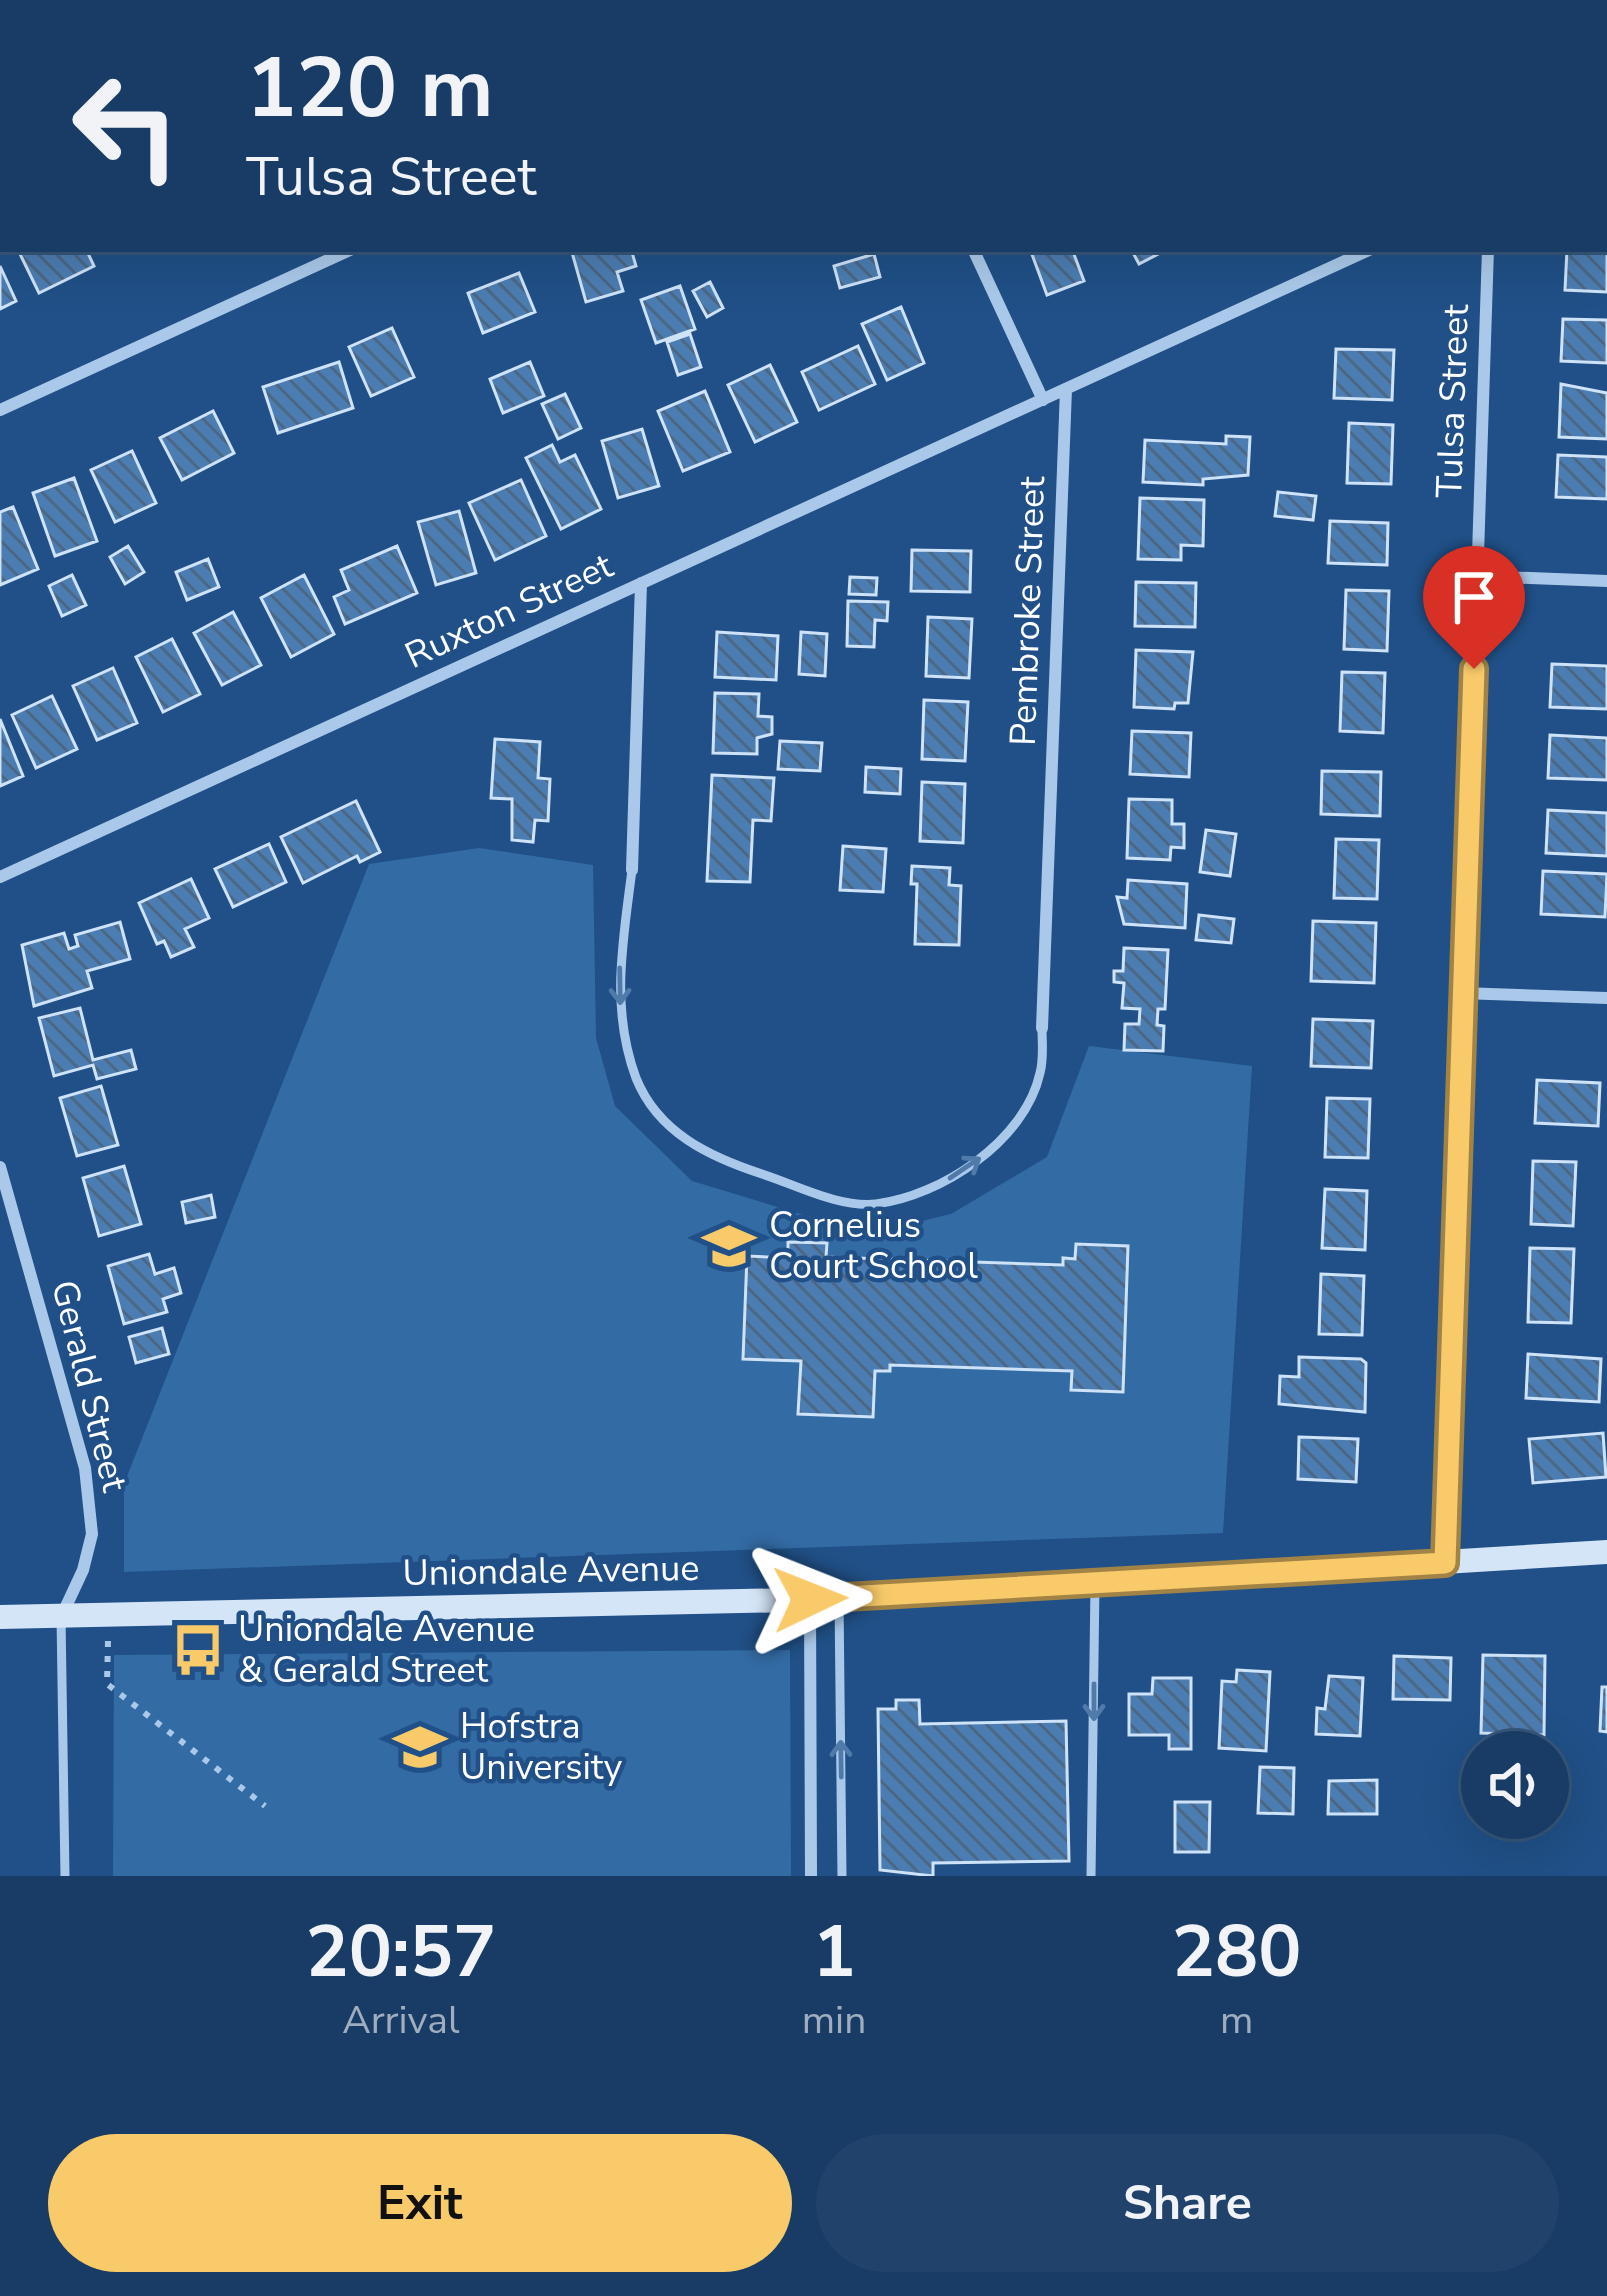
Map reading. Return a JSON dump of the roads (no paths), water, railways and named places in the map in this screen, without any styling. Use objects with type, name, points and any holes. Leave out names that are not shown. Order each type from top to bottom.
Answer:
[{"type":"main road","name":"Uniondale Avenue","points":[[0,1617],[839,1598],[1607,1552]]},
{"type":"street","points":[[0,410],[345,252]]},
{"type":"street","points":[[974,252],[1043,400],[1364,252]]},
{"type":"street","name":"Tulsa Street","points":[[1445,1563],[1488,252]]},
{"type":"street","name":"Pembroke Street","points":[[1042,1028],[1066,389]]},
{"type":"street","name":"Ruxton Street","points":[[0,878],[1043,400]]},
{"type":"street","points":[[1477,576],[1607,581]]},
{"type":"street","points":[[632,870],[641,584]]},
{"type":"street","points":[[1461,993],[1607,998]]},
{"type":"street","name":"Gerald Street","points":[[0,1167],[85,1468],[90,1548],[61,1617]]},
{"type":"street","points":[[810,1599],[811,1876]]},
{"type":"lane","points":[[632,870],[617,981],[623,1028],[638,1082],[680,1137],[706,1156],[847,1202],[877,1204],[940,1184],[990,1151],[1029,1102],[1040,1073],[1042,1028]]},
{"type":"lane","points":[[1090,1876],[1095,1858],[1095,1585]]},
{"type":"lane","points":[[839,1598],[842,1876]]},
{"type":"lane","points":[[61,1617],[65,1876]]},
{"type":"place","name":"Cornelius Court School","points":[[729,1246]]},
{"type":"place","name":"Uniondale Avenue & Gerald Street","points":[[198,1650]]},
{"type":"place","name":"Hofstra University","points":[[420,1747]]}]
